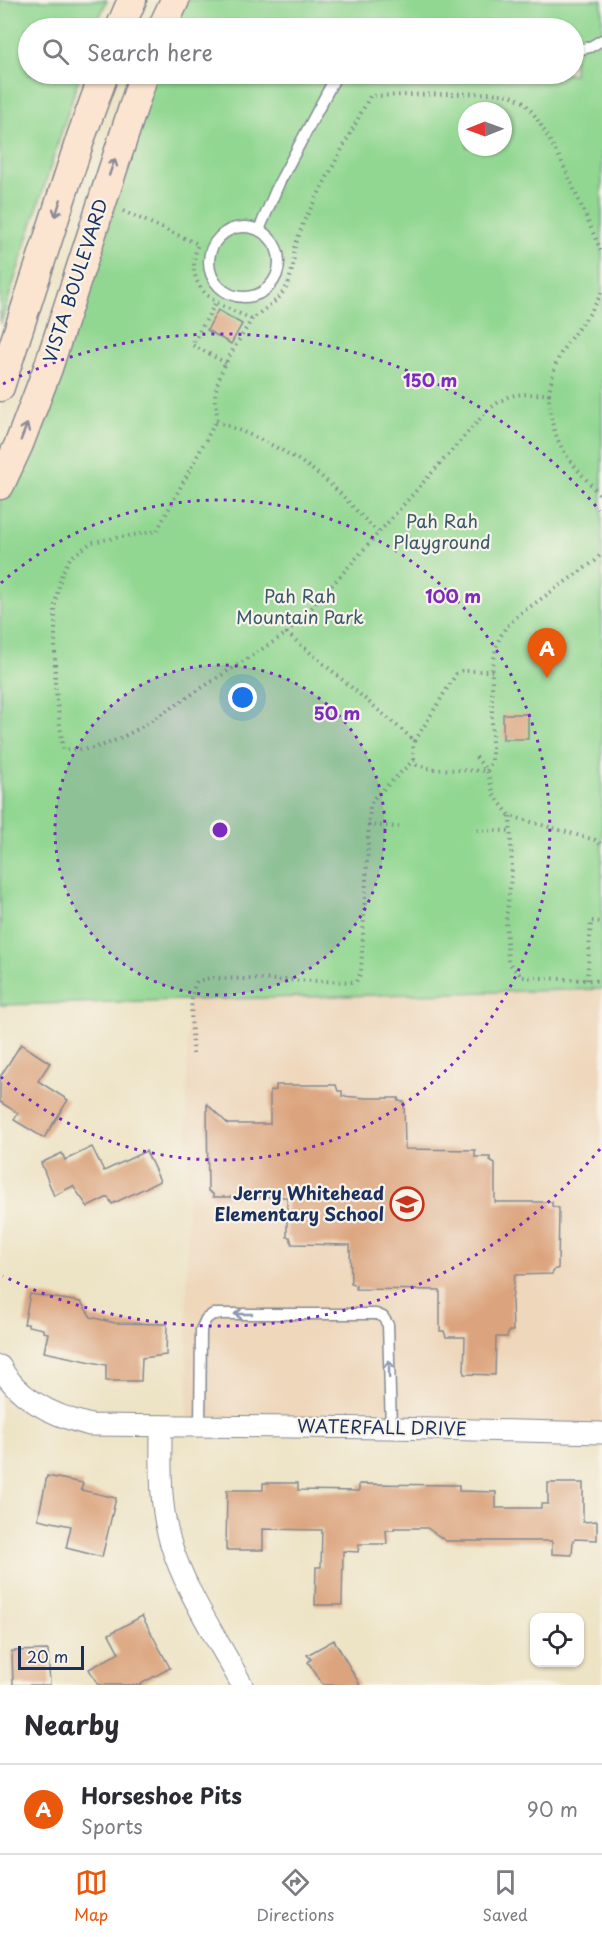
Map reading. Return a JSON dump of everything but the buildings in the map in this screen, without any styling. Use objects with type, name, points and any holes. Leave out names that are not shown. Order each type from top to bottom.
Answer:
[{"type":"main road","points":[[124,18],[132,0]]},
{"type":"main road","points":[[167,18],[175,0]]},
{"type":"main road","points":[[0,387],[100,84]]},
{"type":"main road","name":"VISTA BOULEVARD","points":[[0,485],[19,444],[48,368],[141,84]]},
{"type":"street","name":"WATERFALL DRIVE","points":[[0,1366],[20,1392],[41,1407],[64,1418],[90,1425],[602,1433]]},
{"type":"street","points":[[161,1426],[163,1503],[170,1540],[184,1577],[242,1685]]},
{"type":"lane","points":[[584,48],[602,40]]},
{"type":"lane","points":[[259,230],[279,183],[332,84]]},
{"type":"lane","points":[[248,227],[259,230],[269,237],[276,247],[279,271],[274,282],[265,291],[242,298],[231,295],[222,290],[214,281],[210,271],[211,249],[217,239],[226,232],[248,227]]},
{"type":"lane","points":[[200,1426],[201,1330],[206,1319],[213,1314],[376,1314],[383,1317],[388,1325],[391,1428]]},
{"type":"path","points":[[549,394],[503,397],[486,412],[287,633],[138,729],[95,749],[63,749],[55,685],[55,603],[62,573],[70,558],[92,542],[157,531],[218,417],[215,396],[226,363],[252,319],[278,299],[288,285],[295,247],[303,223],[370,96],[490,93],[510,95],[524,102],[536,117],[561,160],[602,253]]},
{"type":"path","points":[[121,210],[198,244],[195,256],[198,281],[202,291],[215,304],[252,319]]},
{"type":"path","points":[[602,290],[596,304],[560,354],[549,394],[549,413],[558,442],[568,458],[602,497]]},
{"type":"path","points":[[215,304],[192,345],[226,363]]},
{"type":"path","points":[[216,421],[275,445],[308,466],[323,477],[378,532]]},
{"type":"path","points":[[487,771],[492,761],[492,671],[496,647],[506,627],[521,613],[595,561],[602,553]]},
{"type":"path","points":[[287,633],[415,741]]},
{"type":"path","points":[[487,771],[432,769],[417,765],[414,760],[413,746],[456,674],[462,671],[492,671]]},
{"type":"path","points":[[476,756],[487,771],[494,795],[510,816],[512,869],[506,920],[508,962],[522,977],[602,981]]},
{"type":"path","points":[[193,1054],[192,1005],[197,981],[210,978],[356,982],[361,972],[369,812],[373,799],[414,760]]},
{"type":"path","points":[[510,816],[595,840],[602,845]]},
{"type":"path","points":[[368,825],[399,827]]},
{"type":"path","points":[[477,830],[511,831]]},
{"type":"path","points":[[587,980],[591,921],[602,922]]},
{"type":"shaded area","points":[[602,989],[602,1424],[187,1422],[187,1000]]},
{"type":"green space","points":[[0,0],[107,0],[99,18],[18,18],[18,84],[77,84],[0,325]]},
{"type":"green space","name":"Pah Rah Mountain Park","points":[[177,0],[602,0],[602,989],[0,1005],[0,488],[142,84],[584,84],[584,18],[168,18]]},
{"type":"place","name":"Horseshoe Pits","points":[[547,678]]},
{"type":"place","name":"Jerry Whitehead Elementary School","points":[[407,1204]]},
{"type":"park label","name":"Pah Rah Playground","points":[[442,532]]}]
